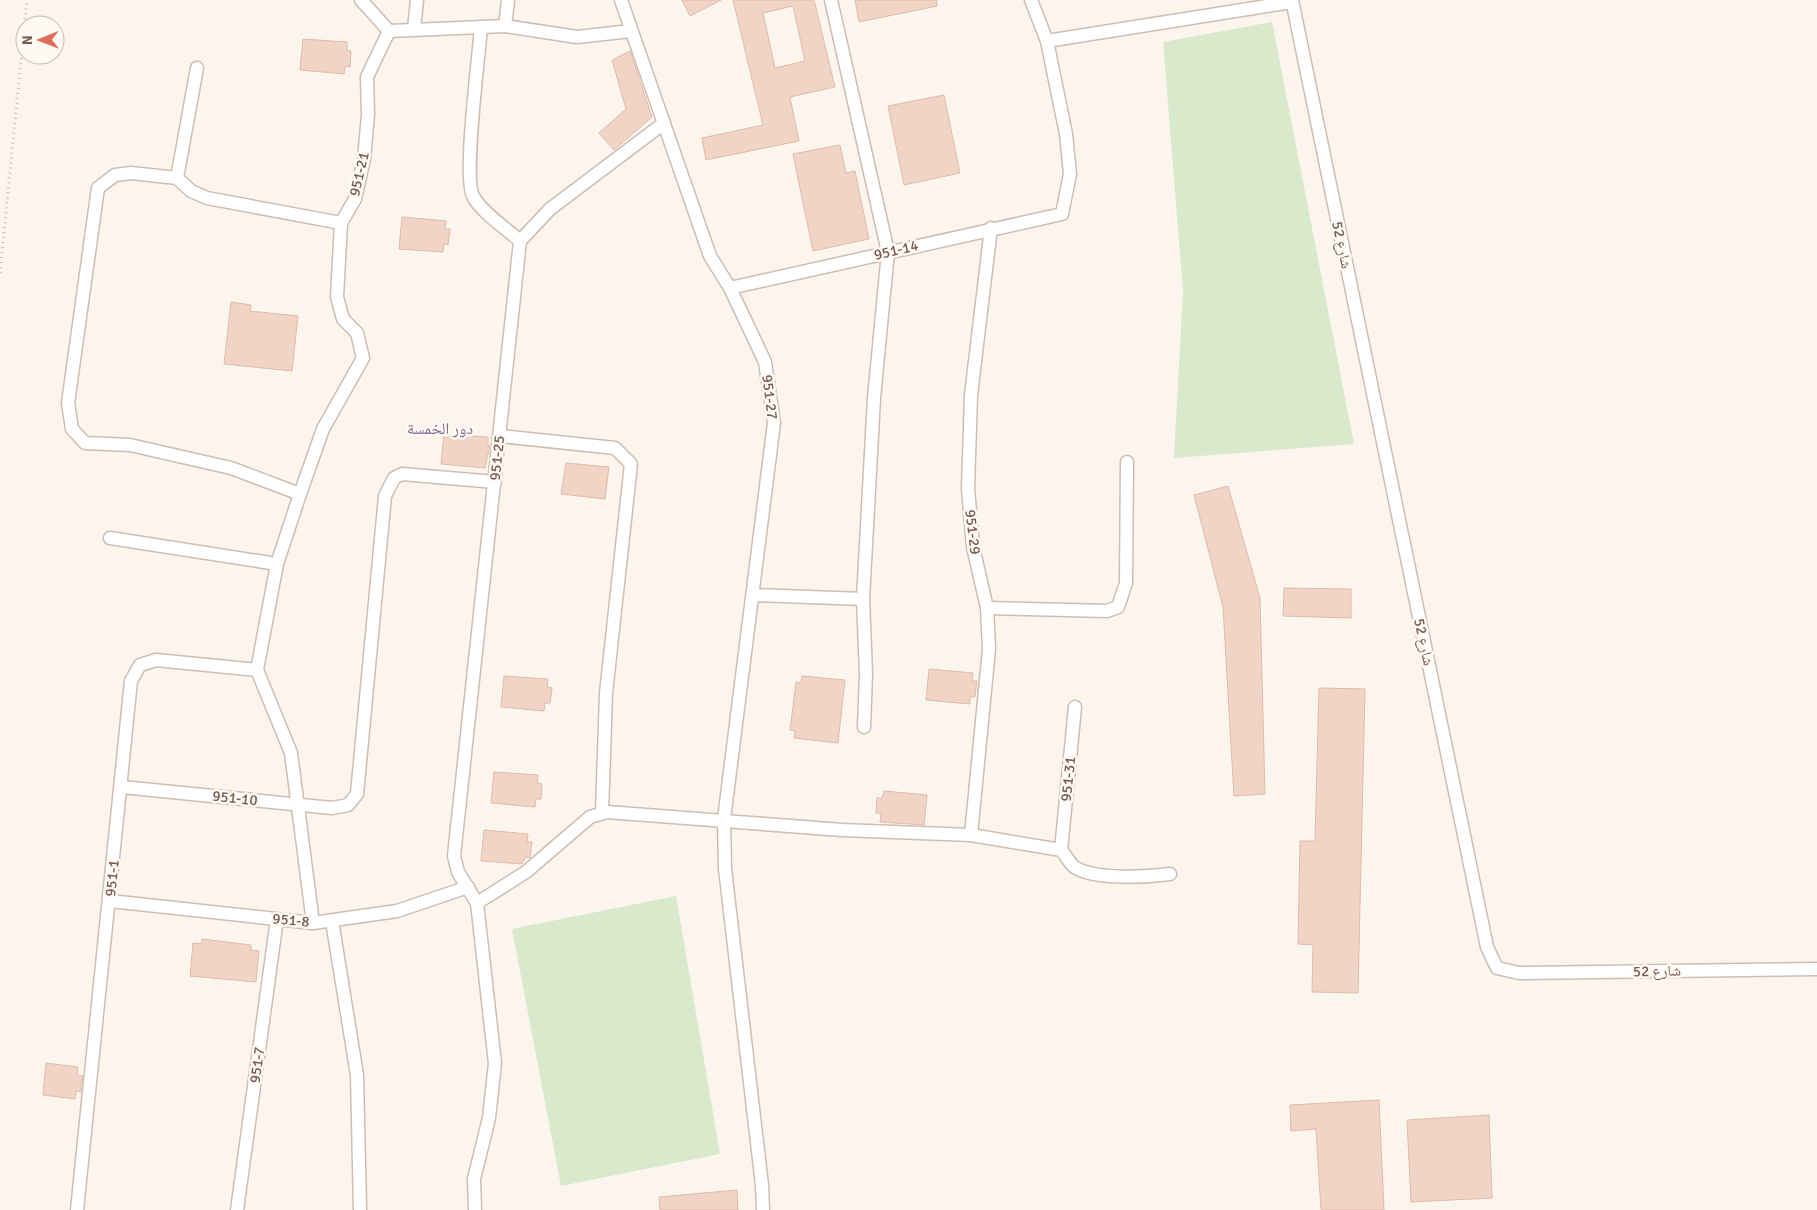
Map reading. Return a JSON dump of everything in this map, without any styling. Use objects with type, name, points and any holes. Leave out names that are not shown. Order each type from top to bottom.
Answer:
[{"type":"street","points":[[361,0],[390,30],[505,26],[577,37],[631,31]]},
{"type":"street","points":[[414,29],[417,0]]},
{"type":"street","points":[[505,26],[508,0]]},
{"type":"street","name":"951-27","points":[[621,0],[710,256],[730,288],[765,362],[774,423],[724,820],[725,869],[762,1185],[762,1210]]},
{"type":"street","points":[[831,0],[888,252],[874,398],[863,598],[866,674],[864,727]]},
{"type":"street","points":[[1031,0],[1047,41],[1292,1]]},
{"type":"street","name":"شارع 52","points":[[1292,1],[1487,947],[1497,968],[1519,973],[1817,969]]},
{"type":"street","points":[[481,27],[470,169],[472,196],[520,241],[550,210],[664,123]]},
{"type":"street","name":"951-21","points":[[300,494],[323,430],[363,358],[358,333],[343,319],[337,297],[341,223],[355,199],[364,159],[368,114],[367,77],[390,30]]},
{"type":"street","name":"951-14","points":[[730,288],[991,228],[1062,214],[1070,174],[1066,134],[1047,41]]},
{"type":"street","points":[[177,178],[197,68]]},
{"type":"street","points":[[313,923],[291,754],[257,670],[277,564],[300,494],[231,468],[130,445],[85,443],[72,429],[68,403],[98,188],[115,176],[131,173],[177,178],[191,191],[207,198],[341,223]]},
{"type":"street","name":"951-29","points":[[971,835],[989,649],[987,608],[974,546],[968,488],[971,395],[991,228]]},
{"type":"street","name":"951-25","points":[[475,1210],[474,1179],[489,1118],[495,1063],[476,903],[458,872],[454,856],[520,241]]},
{"type":"street","points":[[500,436],[615,448],[631,464],[606,693],[602,813]]},
{"type":"street","points":[[987,608],[1107,611],[1118,607],[1126,583],[1127,462]]},
{"type":"street","name":"951-10","points":[[122,787],[332,808],[348,805],[357,794],[385,496],[394,478],[402,474],[494,482]]},
{"type":"street","points":[[110,538],[277,564]]},
{"type":"street","points":[[752,596],[863,598]]},
{"type":"street","name":"951-1","points":[[77,1210],[132,681],[140,665],[156,660],[257,670]]},
{"type":"street","name":"951-31","points":[[1061,850],[1075,707]]},
{"type":"street","points":[[476,903],[526,872],[590,817],[602,813],[724,820],[842,830],[971,835],[1061,850],[1075,868],[1099,874],[1139,876],[1170,874]]},
{"type":"street","name":"951-8","points":[[110,901],[313,923],[397,911],[468,887]]},
{"type":"street","name":"951-7","points":[[237,1210],[277,919]]},
{"type":"street","points":[[332,921],[357,1075],[360,1210]]},
{"type":"path","points":[[0,273],[27,0]]},
{"type":"green space","points":[[1272,22],[1354,444],[1174,458],[1183,291],[1163,42]]},
{"type":"green space","points":[[676,896],[720,1154],[561,1186],[512,929]]},
{"type":"building","points":[[682,0],[721,0],[690,16]]},
{"type":"building","points":[[733,0],[814,0],[835,87],[790,97],[799,141],[706,160],[702,138],[763,125]],"holes":[[[793,6],[805,61],[775,68],[763,13]]]},
{"type":"building","points":[[855,0],[937,0],[937,6],[859,22]]},
{"type":"building","points":[[303,39],[347,42],[347,50],[351,51],[350,67],[345,66],[344,74],[300,70]]},
{"type":"building","points":[[630,51],[652,117],[614,150],[599,133],[626,109],[612,60]]},
{"type":"building","points":[[944,95],[960,173],[904,185],[888,106]]},
{"type":"building","points":[[840,145],[846,173],[855,171],[869,239],[813,251],[793,154]]},
{"type":"building","points":[[402,217],[446,221],[445,229],[450,229],[448,245],[444,244],[443,252],[399,249]]},
{"type":"building","points":[[231,302],[251,305],[250,311],[298,316],[292,371],[224,364]]},
{"type":"building","points":[[444,434],[488,437],[488,445],[490,445],[485,468],[441,464]]},
{"type":"building","points":[[566,463],[609,467],[605,499],[561,494]]},
{"type":"building","points":[[1228,486],[1260,598],[1265,794],[1234,796],[1223,607],[1194,495]]},
{"type":"building","points":[[1284,588],[1351,589],[1351,618],[1283,616]]},
{"type":"building","points":[[929,669],[973,673],[972,681],[977,681],[975,697],[970,697],[970,704],[926,700]]},
{"type":"building","points":[[504,676],[548,679],[547,687],[552,688],[550,703],[545,703],[544,711],[501,707]]},
{"type":"building","points":[[802,676],[845,680],[838,743],[794,738],[795,731],[790,730],[796,682],[801,683]]},
{"type":"building","points":[[1319,688],[1365,689],[1358,993],[1312,992],[1313,945],[1298,944],[1300,841],[1315,841]]},
{"type":"building","points":[[494,772],[538,775],[537,783],[542,784],[541,799],[536,799],[535,807],[491,803]]},
{"type":"building","points":[[884,791],[927,795],[924,825],[880,822],[881,814],[876,813],[877,798],[882,798]]},
{"type":"building","points":[[484,830],[528,834],[527,842],[532,842],[530,858],[526,857],[522,864],[481,861]]},
{"type":"building","points":[[202,939],[251,945],[251,950],[259,951],[256,982],[190,976],[193,943],[202,944]]},
{"type":"building","points":[[46,1063],[78,1067],[77,1075],[83,1076],[81,1092],[76,1091],[75,1099],[43,1095]]},
{"type":"building","points":[[1379,1100],[1384,1210],[1321,1210],[1316,1129],[1291,1131],[1290,1105]]},
{"type":"building","points":[[1489,1115],[1492,1198],[1411,1202],[1407,1120]]},
{"type":"building","points":[[737,1190],[738,1210],[660,1210],[659,1197]]},
{"type":"district","name":"دور الخمسة","points":[[440,429]]}]
